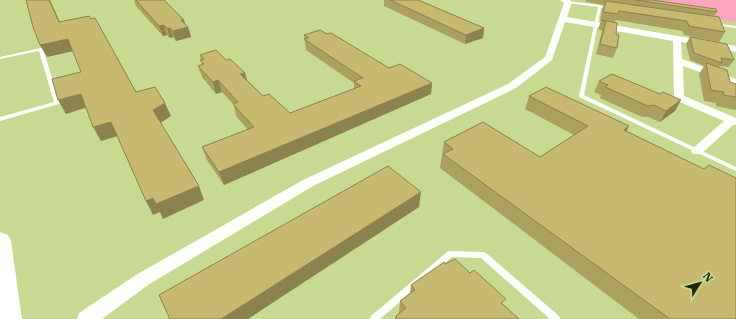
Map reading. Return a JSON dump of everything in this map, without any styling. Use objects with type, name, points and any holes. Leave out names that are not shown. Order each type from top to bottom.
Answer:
[{"type":"main road","points":[[0,241],[9,319]]},
{"type":"street","points":[[86,319],[142,280],[308,183],[512,86],[549,58],[562,19],[566,1]]},
{"type":"street","points":[[562,19],[736,48]]},
{"type":"street","points":[[677,38],[679,98],[734,121],[697,151]]},
{"type":"street","points":[[678,61],[736,82]]},
{"type":"lane","points":[[566,1],[607,8]]},
{"type":"lane","points":[[600,6],[581,96],[736,169]]},
{"type":"lane","points":[[706,22],[736,27]]},
{"type":"lane","points":[[0,58],[41,49],[57,103],[0,119]]},
{"type":"lane","points":[[374,319],[450,254],[483,255],[556,319]]},
{"type":"shaded area","points":[[581,0],[736,0],[736,22]]},
{"type":"building","points":[[26,0],[49,0],[59,22],[89,16],[91,19],[95,18],[136,92],[155,87],[165,103],[153,110],[199,186],[156,204],[153,198],[146,201],[111,122],[93,127],[81,94],[58,100],[52,79],[81,72],[68,39],[40,45],[33,27]]},
{"type":"building","points":[[136,0],[164,0],[184,20],[181,20],[188,27],[173,31],[164,25],[159,26]]},
{"type":"building","points":[[390,0],[418,0],[484,28],[466,35]]},
{"type":"building","points":[[636,0],[652,0],[716,9],[717,12]]},
{"type":"building","points":[[606,1],[719,17],[725,32],[689,26],[687,21],[619,11],[618,14],[603,12]]},
{"type":"building","points":[[602,20],[617,23],[616,34],[619,35],[617,48],[600,44],[606,22]]},
{"type":"building","points":[[320,30],[327,34],[331,33],[389,68],[400,64],[432,83],[219,172],[202,147],[254,127],[233,104],[238,102],[218,80],[213,82],[198,66],[204,64],[200,60],[204,59],[200,55],[216,50],[226,60],[230,59],[245,73],[240,74],[263,96],[269,94],[290,113],[361,86],[354,81],[363,78],[304,39],[309,38],[304,35]]},
{"type":"building","points":[[690,37],[727,44],[734,60],[721,58],[722,63],[694,53]]},
{"type":"building","points":[[706,63],[727,70],[730,82],[736,84],[736,97],[723,95],[724,92],[711,90]]},
{"type":"building","points":[[612,74],[660,94],[663,92],[681,100],[666,111],[654,105],[648,106],[605,87],[608,85],[599,81]]},
{"type":"building","points":[[546,87],[629,126],[624,130],[704,169],[709,165],[736,178],[736,319],[670,319],[443,154],[453,149],[444,142],[483,122],[540,157],[588,126],[529,96]]},
{"type":"building","points":[[388,166],[421,192],[221,319],[170,319],[159,295]]},
{"type":"building","points":[[455,259],[470,273],[474,270],[506,299],[501,303],[519,319],[398,319],[396,316],[406,308],[400,301],[415,290],[411,285],[444,262],[445,264]]}]
